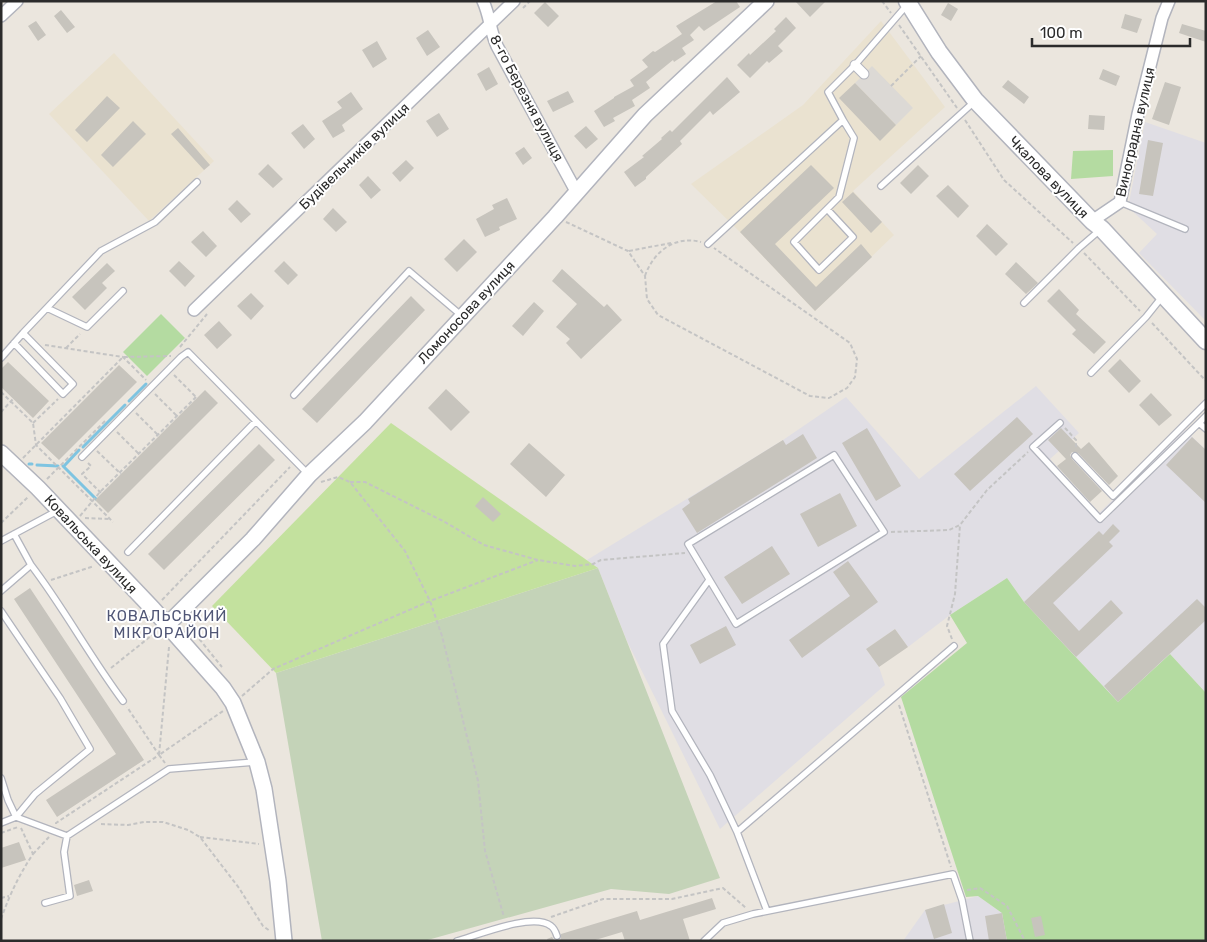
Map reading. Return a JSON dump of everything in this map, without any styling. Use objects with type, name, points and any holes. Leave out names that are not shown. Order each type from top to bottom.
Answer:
[{"type":"main road","name":"Чкалова вулиця","points":[[908,2],[939,52],[975,100],[1097,225],[1206,341]]},
{"type":"street","points":[[1,16],[17,1]]},
{"type":"street","name":"8-го Березня вулиця","points":[[484,1],[488,10],[489,25],[497,46],[577,193]]},
{"type":"street","name":"Будівельників вулиця","points":[[194,310],[514,1]]},
{"type":"street","name":"Ломоносова вулиця","points":[[162,628],[314,479],[577,193],[645,115],[766,1]]},
{"type":"street","name":"Виноградна вулиця","points":[[1097,225],[1120,202],[1138,114],[1162,18],[1169,1]]},
{"type":"street","points":[[855,65],[864,74]]},
{"type":"street","name":"Ковальська вулиця","points":[[1,452],[59,510],[162,628],[223,688],[233,703],[257,762],[264,789],[284,941]]},
{"type":"lane","points":[[827,208],[853,237],[819,270],[794,242],[827,208],[839,197],[854,138],[828,92],[855,65],[908,2]]},
{"type":"lane","points":[[881,186],[975,100]]},
{"type":"lane","points":[[708,244],[843,120]]},
{"type":"lane","points":[[2,355],[101,251],[155,222],[197,182]]},
{"type":"lane","points":[[1120,202],[1185,229]]},
{"type":"lane","points":[[1024,304],[1079,248],[1097,225]]},
{"type":"lane","points":[[294,395],[409,271],[462,316]]},
{"type":"lane","points":[[47,308],[87,327],[123,291]]},
{"type":"lane","points":[[1090,373],[1146,317],[1163,295]]},
{"type":"lane","points":[[14,343],[63,394],[73,384],[23,333]]},
{"type":"lane","points":[[82,458],[168,369],[188,352],[255,422],[314,479]]},
{"type":"lane","points":[[1076,456],[1113,496],[1206,403]]},
{"type":"lane","points":[[1060,423],[1033,447],[1100,519],[1206,416]]},
{"type":"lane","points":[[128,552],[255,422]]},
{"type":"lane","points":[[1200,423],[1206,429]]},
{"type":"lane","points":[[834,455],[884,532],[736,624],[693,552],[688,544],[834,455]]},
{"type":"lane","points":[[1,541],[59,510]]},
{"type":"lane","points":[[14,534],[31,564],[103,674],[123,701]]},
{"type":"lane","points":[[1,590],[31,564]]},
{"type":"lane","points":[[709,580],[663,644],[672,711],[710,774],[737,832],[767,911]]},
{"type":"lane","points":[[1,611],[60,698],[90,750],[35,794],[16,817],[1,823]]},
{"type":"lane","points":[[737,832],[954,646]]},
{"type":"lane","points":[[45,903],[70,896],[64,852],[68,836],[169,769],[257,762]]},
{"type":"lane","points":[[1,778],[16,817],[68,836]]},
{"type":"lane","points":[[704,941],[723,923],[753,914],[953,874],[970,941]]},
{"type":"lane","points":[[457,941],[518,923],[539,921],[552,926],[557,936]]},
{"type":"path","points":[[518,13],[530,1]]},
{"type":"path","points":[[882,1],[961,113],[1004,180],[1079,248],[1206,381]]},
{"type":"path","points":[[891,86],[921,56]]},
{"type":"path","points":[[555,217],[628,251],[645,276],[647,299],[658,315],[810,396],[829,398],[848,388],[855,376],[857,359],[850,343],[708,244],[693,240],[628,251]]},
{"type":"path","points":[[645,276],[653,259],[659,252],[679,242]]},
{"type":"path","points":[[164,362],[187,339],[199,322],[213,308]]},
{"type":"path","points":[[66,348],[87,327]]},
{"type":"path","points":[[33,343],[123,357],[181,357]]},
{"type":"path","points":[[123,357],[146,380]]},
{"type":"path","points":[[21,461],[123,357]]},
{"type":"path","points":[[110,519],[78,518],[197,397],[168,369]]},
{"type":"path","points":[[150,388],[178,416]]},
{"type":"path","points":[[1,392],[33,423],[36,445],[113,522]]},
{"type":"path","points":[[33,423],[63,394]]},
{"type":"path","points":[[1,412],[13,399]]},
{"type":"path","points":[[131,408],[158,436]]},
{"type":"path","points":[[44,482],[110,415]]},
{"type":"path","points":[[1060,423],[1076,440],[1076,456]]},
{"type":"path","points":[[96,424],[99,427]]},
{"type":"path","points":[[112,427],[139,454]]},
{"type":"path","points":[[80,440],[83,443]]},
{"type":"path","points":[[93,447],[120,474]]},
{"type":"path","points":[[954,646],[947,626],[954,594],[960,526],[987,490],[1033,447]]},
{"type":"path","points":[[82,458],[91,466],[82,474],[101,493]]},
{"type":"path","points":[[314,479],[338,477],[350,482],[365,482],[444,522],[484,545],[538,560],[575,566],[592,564],[601,560],[693,552]]},
{"type":"path","points":[[350,482],[405,551],[430,601],[442,636],[478,781],[485,851],[507,926]]},
{"type":"path","points":[[1,523],[35,491]]},
{"type":"path","points":[[884,532],[949,530],[960,526]]},
{"type":"path","points":[[241,696],[273,669],[430,601],[538,560]]},
{"type":"path","points":[[44,582],[96,566]]},
{"type":"path","points":[[103,674],[162,628]]},
{"type":"path","points":[[159,754],[170,644]]},
{"type":"path","points":[[896,695],[953,874]]},
{"type":"path","points":[[123,701],[159,754]]},
{"type":"path","points":[[1,919],[9,896],[18,883],[19,875],[33,854],[55,830],[56,822],[226,708]]},
{"type":"path","points":[[16,817],[33,854]]},
{"type":"path","points":[[88,823],[128,826],[144,822],[163,822],[188,830],[200,837],[239,888],[264,926],[284,941]]},
{"type":"path","points":[[1,833],[20,826]]},
{"type":"path","points":[[200,837],[272,844]]},
{"type":"path","points":[[539,921],[603,899],[672,900],[723,888],[753,914]]},
{"type":"path","points":[[959,892],[980,888],[1007,906],[1025,941]]},
{"type":"path","points":[[1,898],[9,896]]},
{"type":"shaded area","points":[[881,21],[945,107],[853,191],[894,235],[815,311],[740,232],[691,184],[803,105]]},
{"type":"shaded area","points":[[114,53],[214,161],[149,221],[49,114]]},
{"type":"shaded area","points":[[872,66],[913,108],[896,125],[855,83]]},
{"type":"shaded area","points":[[1145,122],[1206,143],[1206,321],[1139,253],[1157,234],[1128,207]]},
{"type":"shaded area","points":[[1036,386],[1079,433],[1050,459],[1098,514],[1185,430],[1206,450],[1206,693],[1170,654],[1118,702],[1024,602],[1007,578],[950,615],[908,647],[895,629],[866,649],[879,667],[885,685],[720,829],[627,641],[598,568],[587,560],[783,440],[846,397],[919,479]]},
{"type":"shaded area","points":[[978,896],[1002,913],[1007,941],[903,941],[925,910]]},
{"type":"green space","points":[[1113,150],[1113,176],[1071,179],[1073,151]]},
{"type":"green space","points":[[161,314],[185,338],[147,376],[123,352]]},
{"type":"green space","points":[[391,423],[598,568],[276,673],[212,606]]},
{"type":"green space","points":[[598,568],[720,878],[669,894],[611,889],[424,941],[322,941],[276,673]]},
{"type":"green space","points":[[1007,578],[1024,602],[1118,702],[1170,654],[1206,693],[1206,941],[1007,941],[1002,913],[978,896],[966,897],[901,697],[967,643],[950,615]]},
{"type":"building","points":[[717,1],[736,1],[740,7],[704,31],[699,26],[690,35],[694,40],[682,48],[686,54],[674,62],[673,60],[646,82],[650,88],[632,100],[635,106],[613,118],[615,121],[604,127],[594,111],[634,86],[630,80],[648,67],[642,60],[653,51],[655,52],[682,34],[676,26]]},
{"type":"building","points":[[795,1],[826,1],[810,17]]},
{"type":"building","points":[[545,2],[559,16],[548,27],[534,13]]},
{"type":"building","points":[[948,3],[958,9],[951,21],[941,15]]},
{"type":"building","points":[[61,10],[75,27],[67,33],[54,16]]},
{"type":"building","points":[[1125,14],[1142,19],[1137,33],[1121,28]]},
{"type":"building","points":[[786,17],[796,28],[778,46],[783,51],[769,63],[767,61],[750,78],[737,65],[776,31],[774,29]]},
{"type":"building","points":[[36,21],[46,35],[38,41],[28,26]]},
{"type":"building","points":[[1182,24],[1206,31],[1206,42],[1179,33]]},
{"type":"building","points":[[428,30],[440,47],[427,56],[416,38]]},
{"type":"building","points":[[377,41],[387,59],[373,68],[362,50]]},
{"type":"building","points":[[489,67],[498,84],[486,91],[477,74]]},
{"type":"building","points":[[1103,69],[1120,76],[1116,86],[1099,79]]},
{"type":"building","points":[[727,77],[740,92],[713,115],[710,111],[680,141],[682,144],[646,179],[635,187],[624,172],[644,157],[642,156],[670,130],[672,132]]},
{"type":"building","points":[[1008,80],[1029,97],[1024,104],[1002,87]]},
{"type":"building","points":[[1165,82],[1181,87],[1169,125],[1152,119]]},
{"type":"building","points":[[855,83],[896,125],[880,141],[839,98]]},
{"type":"building","points":[[568,91],[574,102],[553,112],[547,101]]},
{"type":"building","points":[[351,92],[363,109],[342,125],[345,131],[333,138],[322,121],[342,108],[337,102]]},
{"type":"building","points":[[107,96],[120,108],[87,142],[75,130]]},
{"type":"building","points":[[439,113],[449,129],[437,137],[426,121]]},
{"type":"building","points":[[1089,115],[1105,116],[1104,130],[1088,129]]},
{"type":"building","points":[[133,121],[146,134],[113,167],[101,155]]},
{"type":"building","points":[[303,124],[315,139],[304,149],[291,133]]},
{"type":"building","points":[[586,126],[598,139],[586,149],[574,136]]},
{"type":"building","points":[[178,128],[210,165],[204,170],[171,134]]},
{"type":"building","points":[[1148,140],[1163,143],[1153,196],[1139,194]]},
{"type":"building","points":[[524,147],[532,158],[523,165],[515,153]]},
{"type":"building","points":[[406,160],[414,168],[400,182],[392,173]]},
{"type":"building","points":[[268,164],[283,179],[273,188],[258,174]]},
{"type":"building","points":[[811,165],[834,188],[775,244],[816,287],[861,244],[872,257],[815,311],[740,232]]},
{"type":"building","points":[[918,165],[929,176],[911,194],[900,183]]},
{"type":"building","points":[[368,176],[381,190],[371,199],[359,185]]},
{"type":"building","points":[[948,185],[969,206],[958,218],[936,196]]},
{"type":"building","points":[[853,192],[882,222],[871,233],[842,202]]},
{"type":"building","points":[[507,198],[517,219],[499,227],[500,230],[485,237],[476,219],[494,209],[492,205]]},
{"type":"building","points":[[237,200],[251,214],[241,223],[228,209]]},
{"type":"building","points":[[333,208],[347,222],[336,232],[323,219]]},
{"type":"building","points":[[987,224],[1008,244],[996,256],[976,236]]},
{"type":"building","points":[[203,231],[217,246],[206,257],[191,242]]},
{"type":"building","points":[[464,239],[477,252],[457,272],[444,259]]},
{"type":"building","points":[[179,261],[195,276],[185,287],[169,271]]},
{"type":"building","points":[[284,261],[298,275],[288,285],[274,271]]},
{"type":"building","points":[[1016,262],[1038,283],[1026,294],[1005,274]]},
{"type":"building","points":[[107,263],[115,271],[102,283],[107,288],[85,310],[72,297]]},
{"type":"building","points":[[562,269],[604,307],[607,304],[622,320],[581,359],[566,343],[570,339],[556,327],[577,304],[552,281]]},
{"type":"building","points":[[1059,289],[1079,310],[1076,314],[1106,342],[1094,354],[1072,334],[1076,330],[1047,301]]},
{"type":"building","points":[[251,293],[264,306],[251,320],[237,306]]},
{"type":"building","points":[[411,296],[425,310],[317,423],[302,409]]},
{"type":"building","points":[[534,302],[544,311],[523,336],[512,326]]},
{"type":"building","points":[[219,321],[232,335],[217,349],[204,335]]},
{"type":"building","points":[[1120,359],[1141,381],[1129,393],[1108,371]]},
{"type":"building","points":[[8,362],[49,401],[33,418],[1,387],[1,369]]},
{"type":"building","points":[[119,365],[137,382],[59,460],[41,443]]},
{"type":"building","points":[[446,389],[470,412],[451,431],[428,408]]},
{"type":"building","points":[[205,390],[218,403],[108,513],[95,500]]},
{"type":"building","points":[[1151,393],[1172,415],[1159,426],[1139,405]]},
{"type":"building","points":[[1017,417],[1033,434],[970,491],[954,474]]},
{"type":"building","points":[[867,428],[901,486],[876,501],[842,443]]},
{"type":"building","points":[[1061,428],[1081,449],[1089,442],[1118,476],[1109,485],[1078,453],[1072,452],[1070,455],[1072,459],[1102,491],[1090,502],[1057,466],[1066,459],[1048,440]]},
{"type":"building","points":[[803,434],[817,458],[697,533],[682,509],[690,503],[688,499],[783,440],[786,445]]},
{"type":"building","points":[[1192,437],[1206,450],[1206,503],[1166,465]]},
{"type":"building","points":[[529,443],[565,475],[546,497],[510,464]]},
{"type":"building","points":[[259,444],[275,460],[164,570],[148,554]]},
{"type":"building","points":[[840,493],[857,526],[818,547],[800,514]]},
{"type":"building","points":[[483,497],[501,514],[493,522],[475,506]]},
{"type":"building","points":[[1113,524],[1120,531],[1109,542],[1113,546],[1053,603],[1079,631],[1111,600],[1123,613],[1076,657],[1024,602],[1099,531],[1103,535]]},
{"type":"building","points":[[772,546],[790,574],[742,604],[724,577]]},
{"type":"building","points":[[848,561],[878,602],[802,658],[789,640],[850,596],[833,572]]},
{"type":"building","points":[[30,588],[144,760],[57,817],[46,800],[116,754],[14,599]]},
{"type":"building","points":[[1197,599],[1206,608],[1206,620],[1118,702],[1104,686]]},
{"type":"building","points":[[726,626],[736,645],[700,664],[690,645]]},
{"type":"building","points":[[895,629],[908,647],[879,667],[866,649]]},
{"type":"building","points":[[19,842],[26,860],[1,868],[1,848]]},
{"type":"building","points":[[89,880],[93,891],[77,896],[74,885]]},
{"type":"building","points":[[712,898],[716,909],[683,919],[690,941],[625,941],[622,932],[592,941],[558,941],[561,939],[561,934],[637,911],[640,920]]},
{"type":"building","points":[[944,904],[952,933],[934,939],[925,910]]},
{"type":"building","points":[[1002,913],[1007,941],[989,941],[985,916]]},
{"type":"building","points":[[1041,916],[1045,935],[1035,937],[1031,918]]},
{"type":"building","points":[[552,937],[558,941],[548,941],[547,939]]},
{"type":"waterway","points":[[129,401],[146,384]]},
{"type":"waterway","points":[[83,447],[125,405]]},
{"type":"waterway","points":[[65,465],[79,450]]},
{"type":"waterway","points":[[37,465],[58,466]]},
{"type":"waterway","points":[[63,466],[96,499]]},
{"type":"district","name":"КОВАЛЬСЬКИЙ МІКРОРАЙОН","points":[[167,624]]}]
